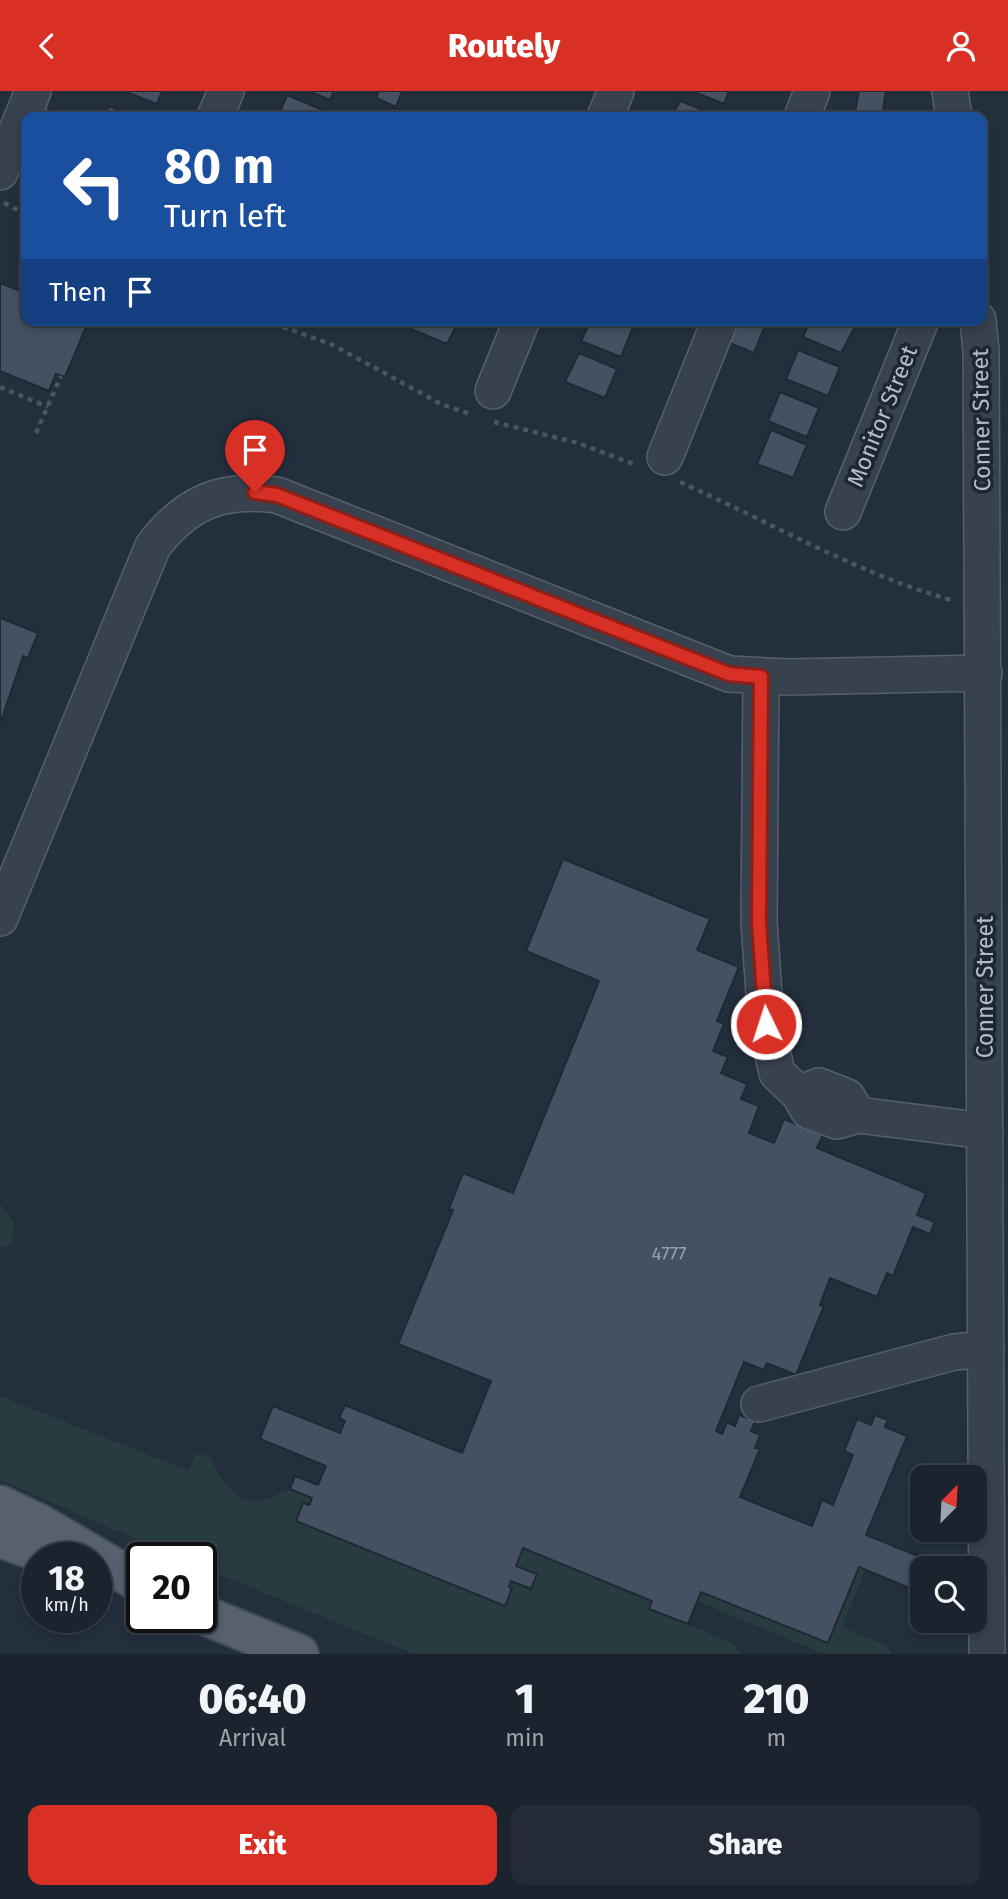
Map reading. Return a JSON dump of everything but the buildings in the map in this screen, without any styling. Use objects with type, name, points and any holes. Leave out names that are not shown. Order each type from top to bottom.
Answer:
[{"type":"main road","points":[[0,1506],[40,1524],[126,1575]]},
{"type":"main road","points":[[0,1538],[21,1546]]},
{"type":"main road","points":[[217,1621],[299,1654]]},
{"type":"street","points":[[24,112],[33,91]]},
{"type":"street","points":[[217,112],[226,91]]},
{"type":"street","points":[[607,112],[616,91]]},
{"type":"street","points":[[804,112],[812,91]]},
{"type":"street","points":[[950,91],[953,112]]},
{"type":"street","points":[[0,172],[21,120]]},
{"type":"street","points":[[487,409],[520,326]]},
{"type":"street","points":[[660,467],[718,326]]},
{"type":"street","name":"Monitor Street","points":[[843,512],[919,326]]},
{"type":"street","name":"Conner Street","points":[[979,326],[982,351],[985,1131],[996,1176],[986,1349],[997,1602],[986,1654]]},
{"type":"street","points":[[0,918],[153,546],[172,521],[197,504],[226,495],[255,492],[277,495],[729,674],[761,677],[984,673]]},
{"type":"street","points":[[761,677],[759,922],[766,1024],[777,1073],[799,1094],[809,1111],[837,1121],[858,1115],[985,1131]]},
{"type":"street","points":[[759,1404],[954,1352],[986,1349]]},
{"type":"path","points":[[0,201],[21,212]]},
{"type":"path","points":[[281,326],[333,345],[441,404],[487,409],[578,443],[660,467],[804,543],[906,587],[951,600]]},
{"type":"path","points":[[36,433],[61,376]]},
{"type":"path","points":[[0,387],[48,407]]},
{"type":"green space","points":[[0,1204],[14,1223],[12,1242],[5,1248],[0,1246]]},
{"type":"green space","points":[[0,1396],[189,1471],[196,1454],[210,1456],[223,1481],[244,1499],[263,1500],[290,1489],[312,1498],[309,1505],[303,1503],[296,1521],[504,1606],[512,1588],[509,1587],[511,1581],[531,1589],[516,1566],[523,1548],[652,1601],[650,1609],[732,1643],[741,1654],[414,1654],[217,1574],[217,1542],[143,1542],[0,1480]]},
{"type":"green space","points":[[859,1567],[865,1570],[842,1627],[887,1646],[892,1654],[824,1654],[697,1601],[701,1592],[828,1643]]},
{"type":"route","points":[[255,492],[277,495],[729,674],[761,677],[759,922],[766,1024]]}]
